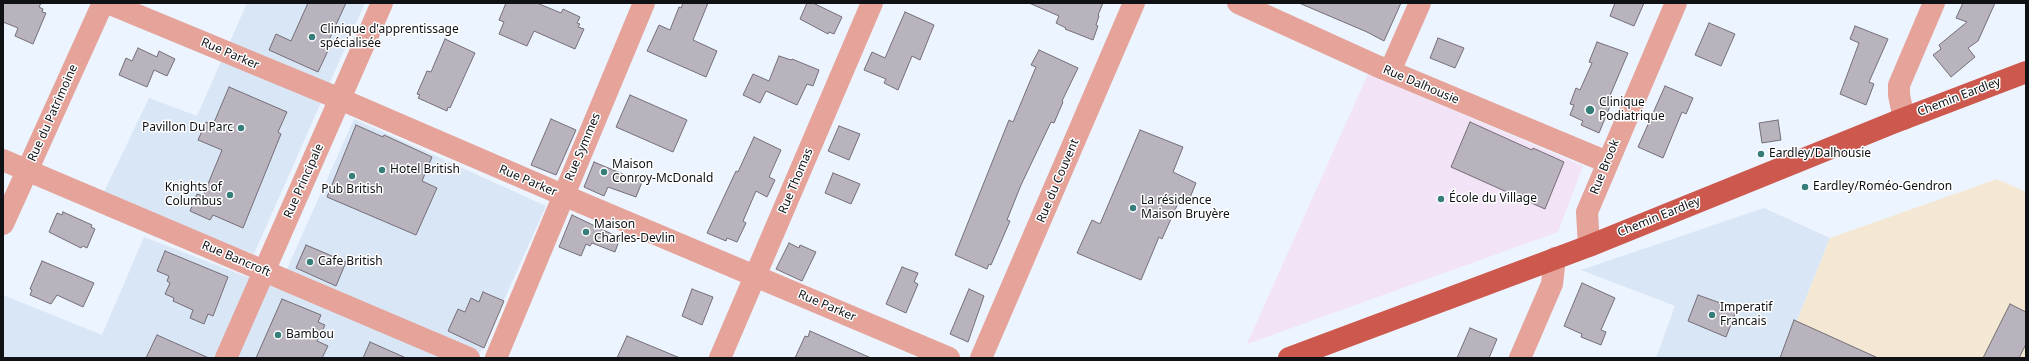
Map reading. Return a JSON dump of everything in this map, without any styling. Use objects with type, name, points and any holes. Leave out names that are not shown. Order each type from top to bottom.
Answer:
[{"type":"main road","name":"Chemin Eardley","points":[[1289,358],[1589,246],[1904,119],[2026,72]]},
{"type":"street","name":"Rue du Patrimoine","points":[[3,224],[103,3]]},
{"type":"street","name":"Rue Parker","points":[[108,3],[340,99],[563,196],[949,358]]},
{"type":"street","name":"Rue Principale","points":[[226,358],[382,3]]},
{"type":"street","name":"Rue Symmes","points":[[496,358],[644,3]]},
{"type":"street","name":"Rue Thomas","points":[[720,358],[872,3]]},
{"type":"street","name":"Rue du Couvent","points":[[981,358],[1134,3]]},
{"type":"street","name":"Rue Dalhousie","points":[[1238,3],[1390,71],[1607,162]]},
{"type":"street","points":[[1390,71],[1420,3]]},
{"type":"street","name":"Rue Brook","points":[[1589,246],[1587,212],[1676,3]]},
{"type":"street","points":[[1904,119],[1900,105],[1899,85],[1934,3]]},
{"type":"street","name":"Rue Bancroft","points":[[3,160],[469,358]]},
{"type":"street","points":[[1520,358],[1552,284],[1555,258]]},
{"type":"shaded area","points":[[247,3],[365,3],[254,254],[102,196],[149,98],[197,116]]},
{"type":"shaded area","name":"École du Village","points":[[1368,74],[1583,166],[1558,232],[1247,344]]},
{"type":"shaded area","points":[[354,119],[546,206],[478,358],[3,358],[3,295],[102,335],[144,237],[278,289]]},
{"type":"shaded area","points":[[1997,179],[2026,192],[2026,358],[1782,358],[1830,238]]},
{"type":"shaded area","points":[[1764,208],[1830,238],[1782,358],[1656,358],[1675,306],[1581,270]]},
{"type":"building","points":[[3,3],[41,3],[39,7],[43,9],[42,12],[46,13],[33,44],[15,36],[18,28],[3,22]]},
{"type":"building","name":"Clinique d'apprentissage spécialisée","points":[[308,3],[346,3],[329,40],[332,42],[318,72],[269,50],[276,34],[291,41]]},
{"type":"building","points":[[506,3],[537,3],[561,13],[563,9],[580,17],[577,23],[580,24],[578,27],[584,29],[575,49],[534,31],[527,46],[499,34],[504,22],[499,20]]},
{"type":"building","points":[[683,3],[708,3],[693,40],[717,51],[706,77],[647,51],[659,25],[670,30],[679,7],[681,8]]},
{"type":"building","points":[[807,3],[813,3],[842,17],[834,34],[829,32],[828,34],[800,19]]},
{"type":"building","points":[[1029,3],[1103,3],[1098,15],[1096,25],[1098,26],[1093,40],[1065,29],[1066,28],[1056,23],[1059,16]]},
{"type":"building","points":[[1299,3],[1401,3],[1384,41],[1367,32]]},
{"type":"building","points":[[1615,3],[1644,3],[1634,26],[1610,16]]},
{"type":"building","points":[[1963,3],[1995,3],[1978,41],[1968,48],[1975,57],[1951,77],[1933,55],[1941,49],[1939,45],[1967,22],[1956,18]]},
{"type":"building","points":[[905,12],[934,25],[920,60],[912,56],[898,90],[884,83],[886,79],[864,70],[872,52],[885,58]]},
{"type":"building","points":[[1709,23],[1735,34],[1721,66],[1695,55]]},
{"type":"building","points":[[1855,26],[1888,39],[1869,82],[1874,84],[1866,105],[1840,94],[1859,43],[1850,39]]},
{"type":"building","points":[[1438,38],[1464,48],[1455,68],[1430,58]]},
{"type":"building","points":[[445,39],[475,53],[450,108],[448,107],[447,111],[418,98],[420,95],[417,94],[427,71],[431,72]]},
{"type":"building","points":[[1597,42],[1628,53],[1609,98],[1613,99],[1599,133],[1581,125],[1583,121],[1570,115],[1574,105],[1570,104],[1576,88],[1580,90],[1592,63],[1589,62]]},
{"type":"building","points":[[138,48],[157,57],[159,51],[175,59],[167,76],[154,70],[147,87],[119,75],[126,58],[132,61]]},
{"type":"building","points":[[1039,50],[1078,68],[1062,101],[1063,102],[1054,123],[1051,122],[1021,185],[1007,220],[1010,221],[991,265],[989,264],[987,269],[955,255],[1009,120],[1013,122],[1036,67],[1031,65]]},
{"type":"building","points":[[779,56],[792,59],[819,70],[813,86],[807,84],[797,105],[766,91],[760,103],[743,95],[753,74],[769,81]]},
{"type":"building","points":[[1665,86],[1693,98],[1686,114],[1682,112],[1663,158],[1638,147]]},
{"type":"building","points":[[229,87],[287,112],[278,132],[281,134],[243,228],[213,215],[210,220],[190,211],[197,194],[203,196],[222,150],[198,140],[206,122],[213,125]]},
{"type":"building","points":[[630,95],[687,120],[673,152],[616,127]]},
{"type":"building","points":[[551,119],[576,130],[556,175],[531,165]]},
{"type":"building","points":[[1778,120],[1781,140],[1762,143],[1759,123]]},
{"type":"building","points":[[1470,122],[1532,150],[1533,148],[1564,162],[1545,209],[1451,167]]},
{"type":"building","name":"Hotel British","points":[[356,125],[383,137],[384,135],[432,157],[422,181],[437,188],[416,235],[327,197]]},
{"type":"building","points":[[839,126],[860,134],[849,160],[828,151]]},
{"type":"building","name":"La résidence Maison Bruyère","points":[[1140,130],[1183,147],[1173,172],[1196,183],[1187,205],[1179,201],[1162,239],[1159,237],[1141,280],[1077,253],[1092,220],[1100,224]]},
{"type":"building","points":[[754,137],[781,150],[769,177],[775,180],[767,197],[756,191],[743,221],[746,223],[737,242],[727,238],[726,241],[707,233],[736,171],[738,172]]},
{"type":"building","name":"Maison Conroy-McDonald","points":[[594,162],[642,182],[636,197],[608,187],[604,196],[584,187]]},
{"type":"building","points":[[833,173],[860,184],[851,204],[825,193]]},
{"type":"building","points":[[63,212],[92,225],[91,227],[95,229],[87,248],[83,246],[81,248],[49,232],[57,213],[62,215]]},
{"type":"building","name":"Maison Charles-Devlin","points":[[572,215],[620,238],[615,252],[592,243],[590,246],[586,244],[581,256],[559,247]]},
{"type":"building","points":[[789,243],[799,248],[800,245],[816,252],[802,281],[776,269]]},
{"type":"building","points":[[306,245],[346,262],[336,286],[296,268]]},
{"type":"building","points":[[165,251],[228,277],[213,316],[208,314],[204,324],[190,318],[193,310],[173,301],[174,298],[165,294],[170,283],[167,281],[169,276],[157,271]]},
{"type":"building","points":[[42,261],[94,283],[83,307],[57,295],[51,304],[30,295],[32,290],[30,289]]},
{"type":"building","points":[[902,267],[918,273],[914,282],[918,284],[906,313],[886,304]]},
{"type":"building","points":[[1582,283],[1615,298],[1601,330],[1606,332],[1601,345],[1581,337],[1582,334],[1564,326]]},
{"type":"building","points":[[692,289],[713,297],[702,325],[682,316]]},
{"type":"building","points":[[969,289],[984,296],[968,342],[950,334]]},
{"type":"building","points":[[483,292],[504,301],[484,348],[448,331],[458,309],[465,312],[471,298],[479,302]]},
{"type":"building","name":"Imperatif Francais","points":[[1698,295],[1737,309],[1726,337],[1688,321]]},
{"type":"building","points":[[282,299],[321,315],[318,322],[325,325],[317,341],[328,346],[322,358],[256,358]]},
{"type":"building","points":[[2010,304],[2026,312],[2026,344],[2019,358],[1983,358]]},
{"type":"building","points":[[1794,320],[1878,358],[1780,358]]},
{"type":"building","points":[[1470,328],[1497,339],[1489,358],[1457,358]]},
{"type":"building","points":[[810,331],[871,358],[795,358],[805,336],[808,337]]},
{"type":"building","points":[[157,335],[209,358],[146,358]]},
{"type":"building","points":[[627,336],[680,358],[617,358]]},
{"type":"building","points":[[370,342],[406,358],[363,358]]},
{"type":"place","name":"Clinique d'apprentissage spécialisée","points":[[312,37]]},
{"type":"place","name":"Clinique Podiatrique","points":[[1590,110]]},
{"type":"place","name":"Pavillon Du Parc","points":[[241,128]]},
{"type":"place","name":"Eardley/Dalhousie","points":[[1761,154]]},
{"type":"place","name":"Hotel British","points":[[382,170]]},
{"type":"place","name":"Maison Conroy-McDonald","points":[[604,172]]},
{"type":"place","name":"Pub British","points":[[352,176]]},
{"type":"place","name":"Eardley/Roméo-Gendron","points":[[1805,187]]},
{"type":"place","name":"Knights of Columbus","points":[[230,195]]},
{"type":"place","name":"École du Village","points":[[1441,199]]},
{"type":"place","name":"La résidence Maison Bruyère","points":[[1133,208]]},
{"type":"place","name":"Maison Charles-Devlin","points":[[586,232]]},
{"type":"place","name":"Cafe British","points":[[310,262]]},
{"type":"place","name":"Imperatif Francais","points":[[1712,315]]},
{"type":"place","name":"Bambou","points":[[278,335]]}]
